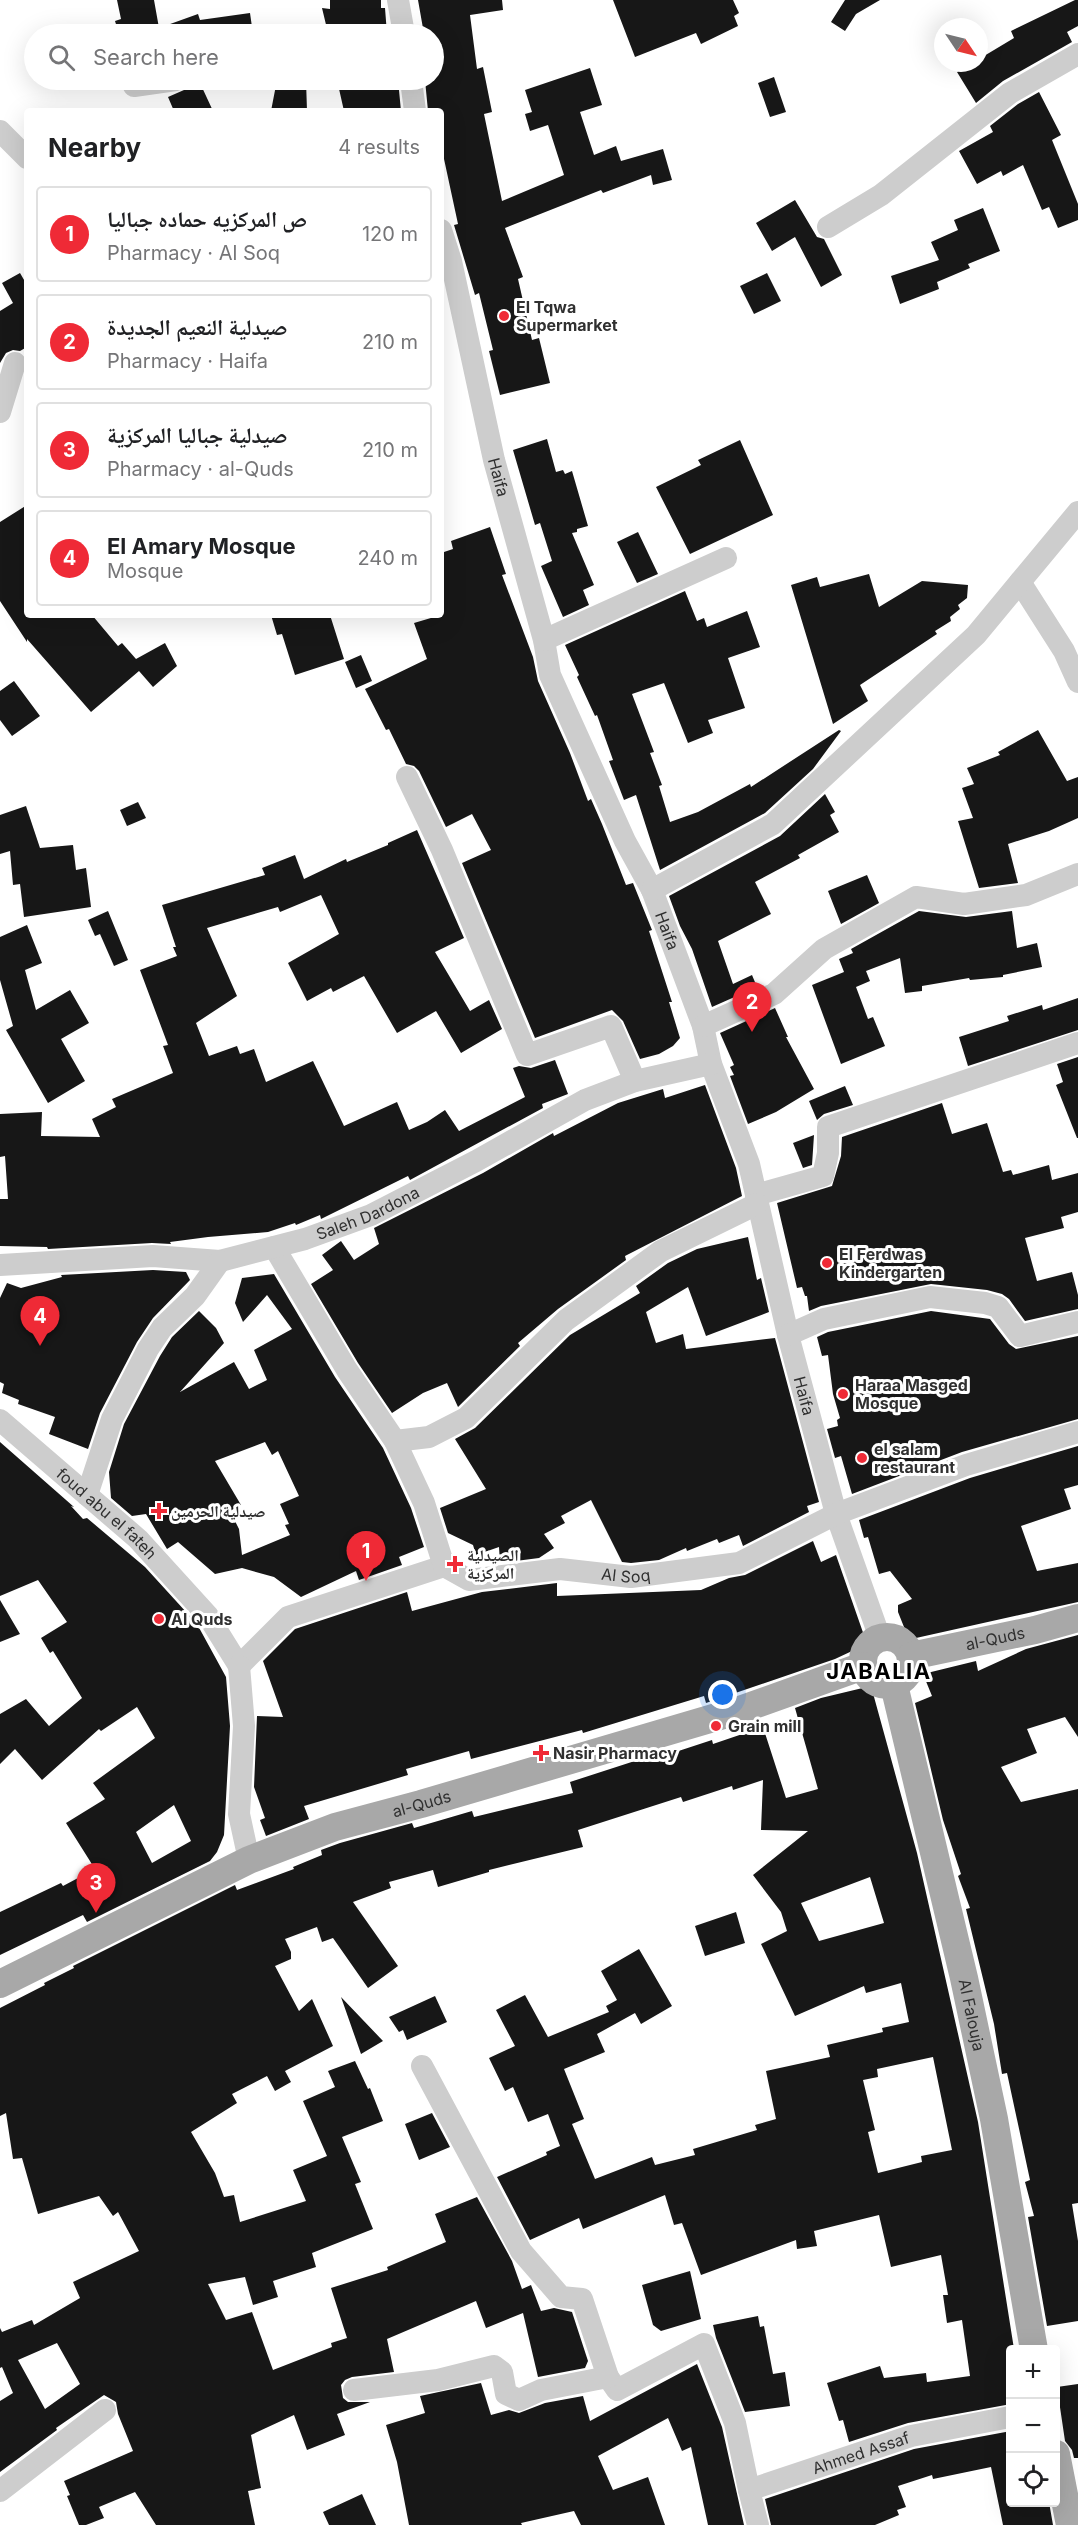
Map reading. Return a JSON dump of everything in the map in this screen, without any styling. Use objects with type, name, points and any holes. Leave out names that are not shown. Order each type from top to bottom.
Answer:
[{"type":"main road","name":"al-Quds","points":[[911,1656],[1035,1630],[1078,1618]]},
{"type":"main road","points":[[888,1636],[903,1642],[911,1656],[910,1671],[906,1677],[894,1685],[878,1684],[866,1674],[863,1666],[868,1646],[888,1636]]},
{"type":"main road","name":"al-Quds","points":[[0,1984],[249,1860],[335,1827],[432,1801],[737,1711],[863,1666]]},
{"type":"main road","name":"Al Falouja","points":[[894,1685],[964,1978],[994,2119],[1033,2345]]},
{"type":"main road","points":[[1060,2474],[1070,2525]]},
{"type":"street","points":[[398,0],[402,24]]},
{"type":"street","points":[[828,227],[881,195],[1010,93],[1078,54]]},
{"type":"street","points":[[412,90],[415,108]]},
{"type":"street","points":[[0,131],[24,155]]},
{"type":"street","name":"Haifa","points":[[444,239],[451,261],[494,460],[544,640],[550,675],[625,841],[652,890],[703,1026],[711,1064],[749,1164],[789,1335],[836,1514],[880,1638]]},
{"type":"street","points":[[0,412],[14,364]]},
{"type":"street","points":[[652,890],[773,824],[976,635],[1078,512]]},
{"type":"street","points":[[544,640],[726,558]]},
{"type":"street","points":[[1020,582],[1064,651],[1078,682]]},
{"type":"street","points":[[407,777],[442,850],[527,1055],[611,1026],[635,1081]]},
{"type":"street","points":[[703,1026],[774,994],[824,950],[916,897],[964,904],[1026,895],[1078,874]]},
{"type":"street","points":[[395,1441],[429,1437],[466,1418],[566,1320],[661,1251],[756,1200],[823,1176],[828,1153],[828,1127],[1078,1043]]},
{"type":"street","name":"Saleh Dardona","points":[[0,1265],[153,1256],[220,1261],[306,1239],[371,1215],[476,1161],[585,1100],[635,1081],[711,1064]]},
{"type":"street","points":[[249,1860],[239,1814],[244,1726],[239,1666],[288,1617],[444,1566],[424,1503],[395,1441],[347,1370],[274,1247]]},
{"type":"street","points":[[87,1495],[112,1419],[148,1349],[162,1328],[195,1296],[220,1261]]},
{"type":"street","points":[[789,1335],[824,1319],[930,1297],[985,1303],[998,1307],[1020,1336],[1078,1322]]},
{"type":"street","name":"foud abu el fateh","points":[[0,1420],[138,1539],[208,1616],[239,1666]]},
{"type":"street","name":"Al Soq","points":[[444,1566],[469,1580],[560,1569],[631,1577],[739,1563],[836,1514],[966,1465],[1078,1432]]},
{"type":"street","points":[[422,2066],[521,2251],[561,2297],[582,2299],[608,2377],[616,2390],[704,2344],[735,2423],[758,2525]]},
{"type":"street","points":[[354,2390],[438,2380],[494,2366],[501,2372],[506,2394],[519,2400],[541,2390],[608,2377]]},
{"type":"street","points":[[0,2491],[105,2410]]},
{"type":"street","name":"Ahmed Assaf","points":[[749,2490],[911,2436],[1006,2418]]},
{"type":"building","points":[[117,0],[154,0],[158,24],[116,24],[115,21],[121,19]]},
{"type":"building","points":[[330,0],[381,0],[381,8],[385,8],[386,24],[326,24],[322,8],[330,9]]},
{"type":"building","points":[[418,0],[502,0],[503,10],[470,15],[477,69],[483,67],[492,112],[484,114],[502,201],[564,175],[548,125],[530,131],[525,114],[532,112],[525,90],[590,68],[602,105],[580,112],[594,155],[616,146],[621,161],[663,149],[672,180],[653,185],[651,175],[603,193],[601,190],[505,228],[523,277],[518,279],[532,340],[539,338],[550,383],[500,395],[489,351],[493,350],[479,293],[475,295],[454,225],[458,224],[444,159],[444,108],[428,108],[426,90],[444,90],[444,24],[422,24]]},
{"type":"building","points":[[613,0],[733,0],[739,13],[734,16],[738,26],[701,44],[696,33],[635,57]]},
{"type":"building","points":[[845,0],[880,0],[856,14],[845,31],[831,22]]},
{"type":"building","points":[[1078,0],[1078,26],[1067,32],[1072,42],[1003,81],[976,103],[957,72],[988,72],[988,54],[1014,38],[1011,31]]},
{"type":"building","points":[[250,13],[252,24],[170,24],[198,14],[200,20]]},
{"type":"building","points":[[774,77],[786,112],[770,117],[758,83]]},
{"type":"building","points":[[184,90],[203,90],[212,108],[173,108],[168,97]]},
{"type":"building","points":[[275,90],[306,90],[307,108],[272,108]]},
{"type":"building","points":[[339,90],[399,90],[401,108],[343,108]]},
{"type":"building","points":[[1039,92],[1061,135],[1052,140],[1078,204],[1078,220],[1058,228],[1049,207],[1042,210],[1023,165],[1003,176],[1001,171],[977,184],[959,151],[993,132],[990,126],[1018,104]]},
{"type":"building","points":[[795,200],[817,237],[824,239],[842,275],[821,287],[795,237],[772,251],[756,223]]},
{"type":"building","points":[[983,208],[1000,251],[968,264],[970,268],[937,282],[939,289],[900,304],[891,276],[939,260],[931,242],[958,230],[954,220]]},
{"type":"building","points":[[20,273],[24,280],[24,349],[6,353],[0,363],[0,311],[13,303],[2,283]]},
{"type":"building","points":[[767,273],[781,301],[754,314],[740,286]]},
{"type":"building","points":[[547,439],[556,472],[563,470],[565,474],[572,471],[588,526],[572,533],[594,585],[583,590],[589,605],[563,617],[541,566],[552,561],[540,523],[535,525],[513,450]]},
{"type":"building","points":[[740,440],[773,515],[690,554],[656,487],[701,465],[698,460]]},
{"type":"building","points":[[24,507],[24,618],[95,618],[118,646],[122,643],[136,659],[165,643],[177,666],[153,687],[139,671],[91,712],[27,639],[27,642],[0,601],[0,522]]},
{"type":"building","points":[[490,527],[506,574],[502,575],[533,657],[538,681],[570,753],[588,801],[591,799],[602,824],[626,885],[633,883],[652,930],[649,931],[672,1002],[669,1002],[680,1038],[673,1046],[659,1054],[640,1059],[623,1021],[612,1010],[535,1038],[462,863],[491,850],[472,814],[446,827],[419,771],[414,766],[406,764],[389,729],[386,730],[365,689],[427,659],[414,623],[431,618],[444,618],[444,552],[453,549],[451,541]]},
{"type":"building","points":[[638,532],[658,574],[637,583],[617,542]]},
{"type":"building","points":[[869,574],[879,607],[922,581],[968,585],[967,598],[958,605],[960,609],[950,617],[951,621],[935,631],[937,634],[860,685],[868,701],[833,724],[791,585],[817,577],[820,587]]},
{"type":"building","points":[[685,591],[697,621],[704,618],[707,627],[747,611],[760,647],[728,658],[745,708],[708,720],[713,733],[688,743],[664,683],[632,694],[654,752],[650,753],[662,785],[659,786],[670,822],[698,812],[750,784],[751,787],[839,730],[841,731],[813,769],[765,813],[660,870],[636,795],[624,800],[609,761],[613,760],[597,715],[595,716],[577,677],[579,675],[565,645]]},
{"type":"building","points":[[272,618],[331,618],[344,659],[295,675],[282,634],[277,635]]},
{"type":"building","points":[[361,655],[372,681],[356,688],[345,662]]},
{"type":"building","points":[[14,681],[40,716],[12,736],[0,720],[0,691]]},
{"type":"building","points":[[1038,730],[1067,781],[1078,777],[1078,818],[1049,831],[1008,844],[1018,883],[979,888],[958,821],[973,818],[962,788],[974,784],[967,768],[1000,755],[998,752]]},
{"type":"building","points":[[825,794],[835,812],[830,815],[839,832],[798,855],[800,858],[755,882],[771,914],[718,941],[733,984],[752,975],[757,987],[712,1007],[692,949],[680,926],[669,896],[780,836]]},
{"type":"building","points":[[138,802],[146,818],[127,826],[120,810]]},
{"type":"building","points":[[26,806],[40,848],[73,845],[76,870],[86,868],[91,907],[24,917],[20,884],[13,885],[10,851],[0,854],[0,815]]},
{"type":"building","points":[[417,830],[464,938],[435,952],[470,1011],[489,1000],[502,1029],[461,1053],[436,1011],[397,1033],[364,976],[333,992],[331,988],[307,1001],[288,963],[339,934],[321,895],[280,912],[278,907],[207,928],[237,996],[196,1023],[209,1056],[237,1046],[240,1054],[254,1049],[266,1082],[313,1061],[344,1126],[397,1102],[409,1130],[445,1110],[459,1131],[525,1097],[513,1068],[519,1066],[531,1068],[555,1060],[568,1094],[542,1104],[543,1108],[410,1180],[408,1176],[321,1219],[320,1215],[296,1225],[295,1223],[268,1232],[208,1237],[170,1242],[171,1244],[48,1249],[47,1247],[0,1246],[0,1199],[8,1199],[5,1156],[0,1157],[0,1114],[42,1112],[41,1136],[100,1137],[92,1119],[116,1107],[112,1099],[173,1073],[163,1046],[168,1045],[140,970],[177,956],[162,905],[265,875],[262,868],[295,855],[304,879],[346,859],[347,862],[388,845]]},
{"type":"building","points":[[867,875],[879,903],[841,924],[828,891]]},
{"type":"building","points":[[108,911],[128,960],[114,966],[100,934],[95,936],[88,920]]},
{"type":"building","points":[[919,911],[966,917],[1012,911],[1017,948],[1037,943],[1042,967],[1003,975],[1003,977],[970,980],[969,978],[922,986],[922,991],[905,993],[900,958],[866,971],[870,981],[856,987],[868,1019],[873,1017],[885,1046],[841,1064],[812,985],[844,972],[839,959],[853,953],[851,949]]},
{"type":"building","points":[[27,925],[42,963],[25,970],[36,1010],[70,990],[89,1023],[61,1039],[85,1081],[48,1103],[6,1030],[13,1026],[0,980],[0,937]]},
{"type":"building","points":[[1078,998],[1078,1030],[968,1066],[959,1037],[1009,1021],[1007,1016],[1042,1005],[1043,1010]]},
{"type":"building","points":[[775,1008],[788,1037],[786,1037],[814,1089],[776,1112],[748,1124],[730,1076],[734,1075],[730,1067],[734,1065],[720,1033]]},
{"type":"building","points":[[1078,1057],[1077,1138],[1056,1085],[1063,1082],[1057,1064]]},
{"type":"building","points":[[705,1085],[736,1168],[742,1196],[625,1256],[626,1260],[558,1309],[518,1343],[520,1346],[458,1407],[447,1383],[423,1393],[392,1413],[358,1363],[311,1284],[333,1270],[322,1255],[341,1241],[354,1260],[379,1244],[374,1228],[483,1173],[553,1133],[554,1136],[618,1103],[663,1089],[665,1098]]},
{"type":"building","points":[[845,1086],[853,1105],[824,1114],[817,1120],[809,1101]]},
{"type":"building","points":[[942,1103],[952,1134],[987,1123],[1003,1172],[1011,1170],[1013,1175],[1049,1165],[1052,1180],[1078,1173],[1078,1212],[1061,1217],[1064,1228],[1025,1238],[1037,1281],[1072,1272],[1078,1295],[1078,1309],[1025,1321],[1009,1299],[1002,1294],[987,1290],[931,1284],[821,1306],[809,1311],[807,1296],[802,1287],[797,1288],[777,1203],[832,1186],[841,1156],[842,1137]]},
{"type":"building","points":[[814,1135],[812,1165],[803,1168],[793,1143]]},
{"type":"building","points":[[748,1237],[757,1280],[761,1278],[769,1312],[706,1336],[688,1287],[646,1312],[656,1343],[683,1334],[686,1349],[775,1338],[819,1502],[807,1506],[809,1512],[743,1546],[739,1535],[719,1543],[717,1539],[687,1551],[686,1548],[659,1560],[631,1563],[622,1562],[591,1500],[561,1516],[565,1523],[544,1534],[554,1548],[539,1558],[500,1563],[499,1547],[476,1555],[473,1545],[448,1533],[440,1508],[486,1489],[455,1439],[475,1428],[570,1335],[640,1293],[636,1286],[668,1263],[697,1249]]},
{"type":"building","points":[[153,1270],[186,1272],[190,1280],[153,1318],[137,1342],[100,1413],[88,1449],[49,1434],[55,1417],[18,1404],[19,1400],[2,1393],[4,1384],[0,1382],[0,1298],[7,1283],[21,1288],[62,1277],[61,1275]]},
{"type":"building","points":[[274,1274],[335,1377],[383,1448],[411,1508],[424,1547],[399,1557],[402,1565],[359,1580],[356,1571],[301,1597],[274,1577],[242,1568],[215,1574],[178,1542],[167,1549],[146,1514],[132,1516],[111,1498],[109,1472],[124,1424],[172,1337],[199,1311],[216,1328],[224,1343],[180,1392],[234,1362],[249,1389],[267,1380],[254,1350],[292,1329],[267,1295],[243,1322],[235,1303],[242,1278]],"holes":[[[265,1442],[272,1455],[278,1451],[299,1496],[280,1504],[289,1524],[285,1525],[290,1535],[242,1555],[239,1529],[230,1511],[241,1505],[215,1461]]]},
{"type":"building","points":[[931,1311],[990,1319],[1009,1344],[1016,1349],[1078,1336],[1078,1419],[962,1452],[852,1494],[841,1456],[835,1458],[827,1429],[838,1426],[837,1420],[840,1418],[833,1394],[828,1355],[822,1356],[817,1337],[828,1332]]},
{"type":"building","points":[[0,1442],[74,1507],[71,1506],[83,1519],[87,1518],[145,1567],[197,1624],[226,1677],[230,1726],[224,1835],[217,1852],[210,1861],[87,1922],[83,1915],[0,1955],[0,1912],[61,1883],[63,1886],[95,1869],[66,1823],[105,1799],[93,1783],[155,1738],[137,1707],[101,1731],[99,1729],[42,1780],[15,1749],[0,1764],[0,1714],[26,1699],[49,1726],[82,1698],[53,1651],[50,1653],[41,1638],[67,1622],[38,1580],[0,1596]],"holes":[[[174,1805],[191,1841],[152,1863],[136,1832]]]},
{"type":"building","points":[[1078,1446],[1078,1485],[1064,1489],[1071,1509],[1021,1526],[1037,1571],[1078,1563],[1078,1602],[916,1638],[908,1637],[898,1612],[898,1605],[912,1599],[890,1571],[879,1574],[868,1537],[864,1538],[859,1520],[970,1478]]},
{"type":"building","points":[[813,1541],[821,1562],[836,1555],[867,1644],[835,1659],[706,1703],[704,1696],[583,1733],[582,1730],[471,1759],[469,1751],[406,1769],[408,1775],[304,1806],[309,1819],[266,1836],[260,1820],[265,1818],[254,1787],[257,1716],[283,1717],[263,1661],[295,1629],[407,1592],[412,1611],[482,1592],[557,1583],[557,1596],[701,1590],[729,1578],[745,1575]]},
{"type":"building","points":[[0,1600],[20,1634],[0,1642]]},
{"type":"building","points":[[1078,1635],[1078,1737],[1065,1717],[1027,1729],[1037,1753],[1001,1767],[1021,1802],[1078,1789],[1078,2203],[1072,2204],[1078,2241],[1078,2321],[1047,2326],[1028,2217],[1034,2216],[1025,2182],[1030,2180],[1007,2073],[1002,2074],[994,2024],[966,1909],[970,1908],[958,1876],[961,1874],[943,1820],[915,1703],[932,1696],[923,1674],[976,1661],[978,1671],[1026,1649]]},
{"type":"building","points":[[871,1686],[917,1853],[978,2122],[1013,2345],[1006,2345],[1006,2405],[908,2423],[849,2442],[843,2420],[839,2421],[827,2383],[880,2366],[884,2378],[926,2373],[927,2382],[970,2376],[962,2320],[947,2323],[943,2295],[948,2295],[941,2255],[891,2267],[879,2215],[814,2231],[817,2246],[797,2249],[796,2240],[701,2275],[682,2223],[674,2225],[665,2195],[583,2229],[579,2218],[530,2240],[497,2177],[547,2155],[546,2152],[560,2146],[548,2114],[528,2122],[513,2087],[505,2091],[489,2058],[515,2046],[496,2010],[525,1995],[548,2037],[609,2012],[606,2006],[617,2000],[601,1971],[639,1949],[672,2006],[641,2024],[635,2013],[597,2034],[605,2052],[564,2069],[584,2119],[572,2124],[595,2179],[652,2157],[655,2165],[695,2155],[693,2149],[757,2130],[755,2125],[776,2119],[766,2071],[830,2057],[827,2045],[883,2032],[882,2028],[909,2022],[901,1983],[866,1993],[864,1986],[795,2016],[761,1944],[787,1931],[781,1912],[753,1875],[808,1831],[761,1830],[763,1780],[733,1790],[732,1786],[683,1802],[681,1797],[578,1830],[583,1847],[489,1870],[489,1872],[438,1887],[433,1870],[389,1882],[391,1888],[353,1902],[398,1966],[368,1988],[333,1938],[322,1942],[317,1927],[285,1939],[291,1952],[291,1959],[275,1966],[299,2011],[312,1999],[333,2046],[285,2071],[291,2082],[275,2091],[267,2076],[232,2094],[237,2103],[191,2132],[215,2173],[224,2197],[234,2195],[240,2222],[306,2201],[293,2170],[327,2156],[303,2101],[335,2087],[328,2071],[355,2061],[368,2089],[370,2088],[383,2121],[342,2137],[361,2182],[355,2184],[373,2229],[312,2253],[316,2267],[273,2281],[278,2297],[253,2305],[245,2277],[208,2284],[226,2320],[252,2312],[273,2370],[332,2347],[331,2343],[347,2338],[331,2288],[388,2270],[387,2267],[446,2242],[435,2214],[477,2197],[512,2261],[522,2289],[531,2285],[541,2311],[554,2308],[572,2312],[588,2361],[585,2368],[538,2377],[523,2313],[486,2328],[476,2301],[387,2339],[394,2372],[352,2377],[341,2385],[343,2398],[348,2402],[370,2402],[337,2414],[345,2435],[307,2450],[294,2415],[251,2435],[261,2488],[248,2491],[255,2525],[156,2525],[135,2492],[99,2507],[104,2518],[86,2525],[79,2525],[67,2496],[70,2495],[64,2481],[133,2451],[118,2414],[116,2402],[104,2395],[56,2428],[57,2430],[0,2472],[0,2401],[13,2393],[2,2367],[0,2368],[0,2328],[2,2332],[32,2320],[34,2325],[80,2298],[73,2282],[139,2251],[118,2212],[113,2216],[99,2196],[38,2214],[22,2158],[13,2159],[6,2113],[0,2116],[0,2008],[45,1985],[44,1983],[74,1968],[73,1966],[235,1885],[237,1890],[294,1869],[293,1867],[322,1855],[321,1850],[412,1823],[414,1828],[472,1811],[474,1817],[573,1793],[570,1782],[644,1758],[645,1762],[712,1740],[713,1744],[763,1727],[786,1798],[818,1789],[795,1708],[821,1698]],"holes":[[[870,1877],[884,1923],[819,1941],[801,1903]],[[933,2057],[952,2150],[921,2156],[922,2162],[878,2173],[868,2132],[875,2130],[863,2080],[878,2077],[877,2069]],[[57,2343],[80,2384],[45,2409],[18,2360]]]},
{"type":"building","points":[[736,1912],[745,1943],[705,1956],[695,1926]]},
{"type":"building","points":[[435,1996],[447,2022],[407,2040],[403,2030],[399,2032],[389,2017]]},
{"type":"building","points":[[341,1997],[383,2041],[361,2054]]},
{"type":"building","points":[[432,2113],[450,2147],[419,2160],[405,2124]]},
{"type":"building","points":[[690,2271],[701,2319],[661,2331],[653,2325],[642,2285]]},
{"type":"building","points":[[758,2316],[760,2327],[764,2326],[773,2374],[785,2372],[790,2406],[745,2412],[713,2325]]},
{"type":"building","points":[[697,2364],[722,2427],[744,2525],[708,2525],[691,2447],[682,2451],[668,2418],[598,2456],[613,2490],[648,2477],[665,2525],[581,2525],[574,2511],[521,2523],[522,2525],[409,2525],[397,2462],[386,2425],[425,2413],[420,2396],[481,2383],[491,2415],[509,2410],[519,2413],[545,2403],[583,2396],[590,2421]]},
{"type":"building","points":[[1078,2384],[1078,2458],[1074,2458],[1072,2450],[1065,2441],[1060,2407],[1060,2387]]},
{"type":"building","points":[[1006,2432],[1006,2507],[1050,2507],[1053,2525],[1003,2525],[991,2467],[933,2479],[932,2475],[898,2486],[906,2507],[897,2510],[899,2515],[875,2525],[771,2525],[765,2499],[914,2449]]},
{"type":"building","points":[[362,2494],[376,2525],[329,2525],[323,2512]]},
{"type":"place","name":"El Tqwa Supermarket","points":[[504,316]]},
{"type":"place","name":"صيدلية النعيم الجديدة","points":[[752,1032]]},
{"type":"place","name":"El Ferdwas Kindergarten","points":[[827,1263]]},
{"type":"place","name":"El Amary Mosque","points":[[40,1346]]},
{"type":"place","name":"Haraa Masged Mosque","points":[[843,1394]]},
{"type":"place","name":"el salam restaurant","points":[[862,1458]]},
{"type":"place","name":"صيدلية الحرمين","points":[[159,1511]]},
{"type":"place","name":"الصيدلية المركزية","points":[[455,1564]]},
{"type":"place","name":"ص المركزيه حماده جباليا","points":[[366,1581]]},
{"type":"place","name":"Al Quds","points":[[159,1619]]},
{"type":"place","name":"Grain mill","points":[[716,1726]]},
{"type":"place","name":"Nasir Pharmacy","points":[[541,1753]]},
{"type":"place","name":"صيدلية جباليا المركزية","points":[[96,1913]]},
{"type":"district","name":"JABALIA","points":[[879,1671]]}]
